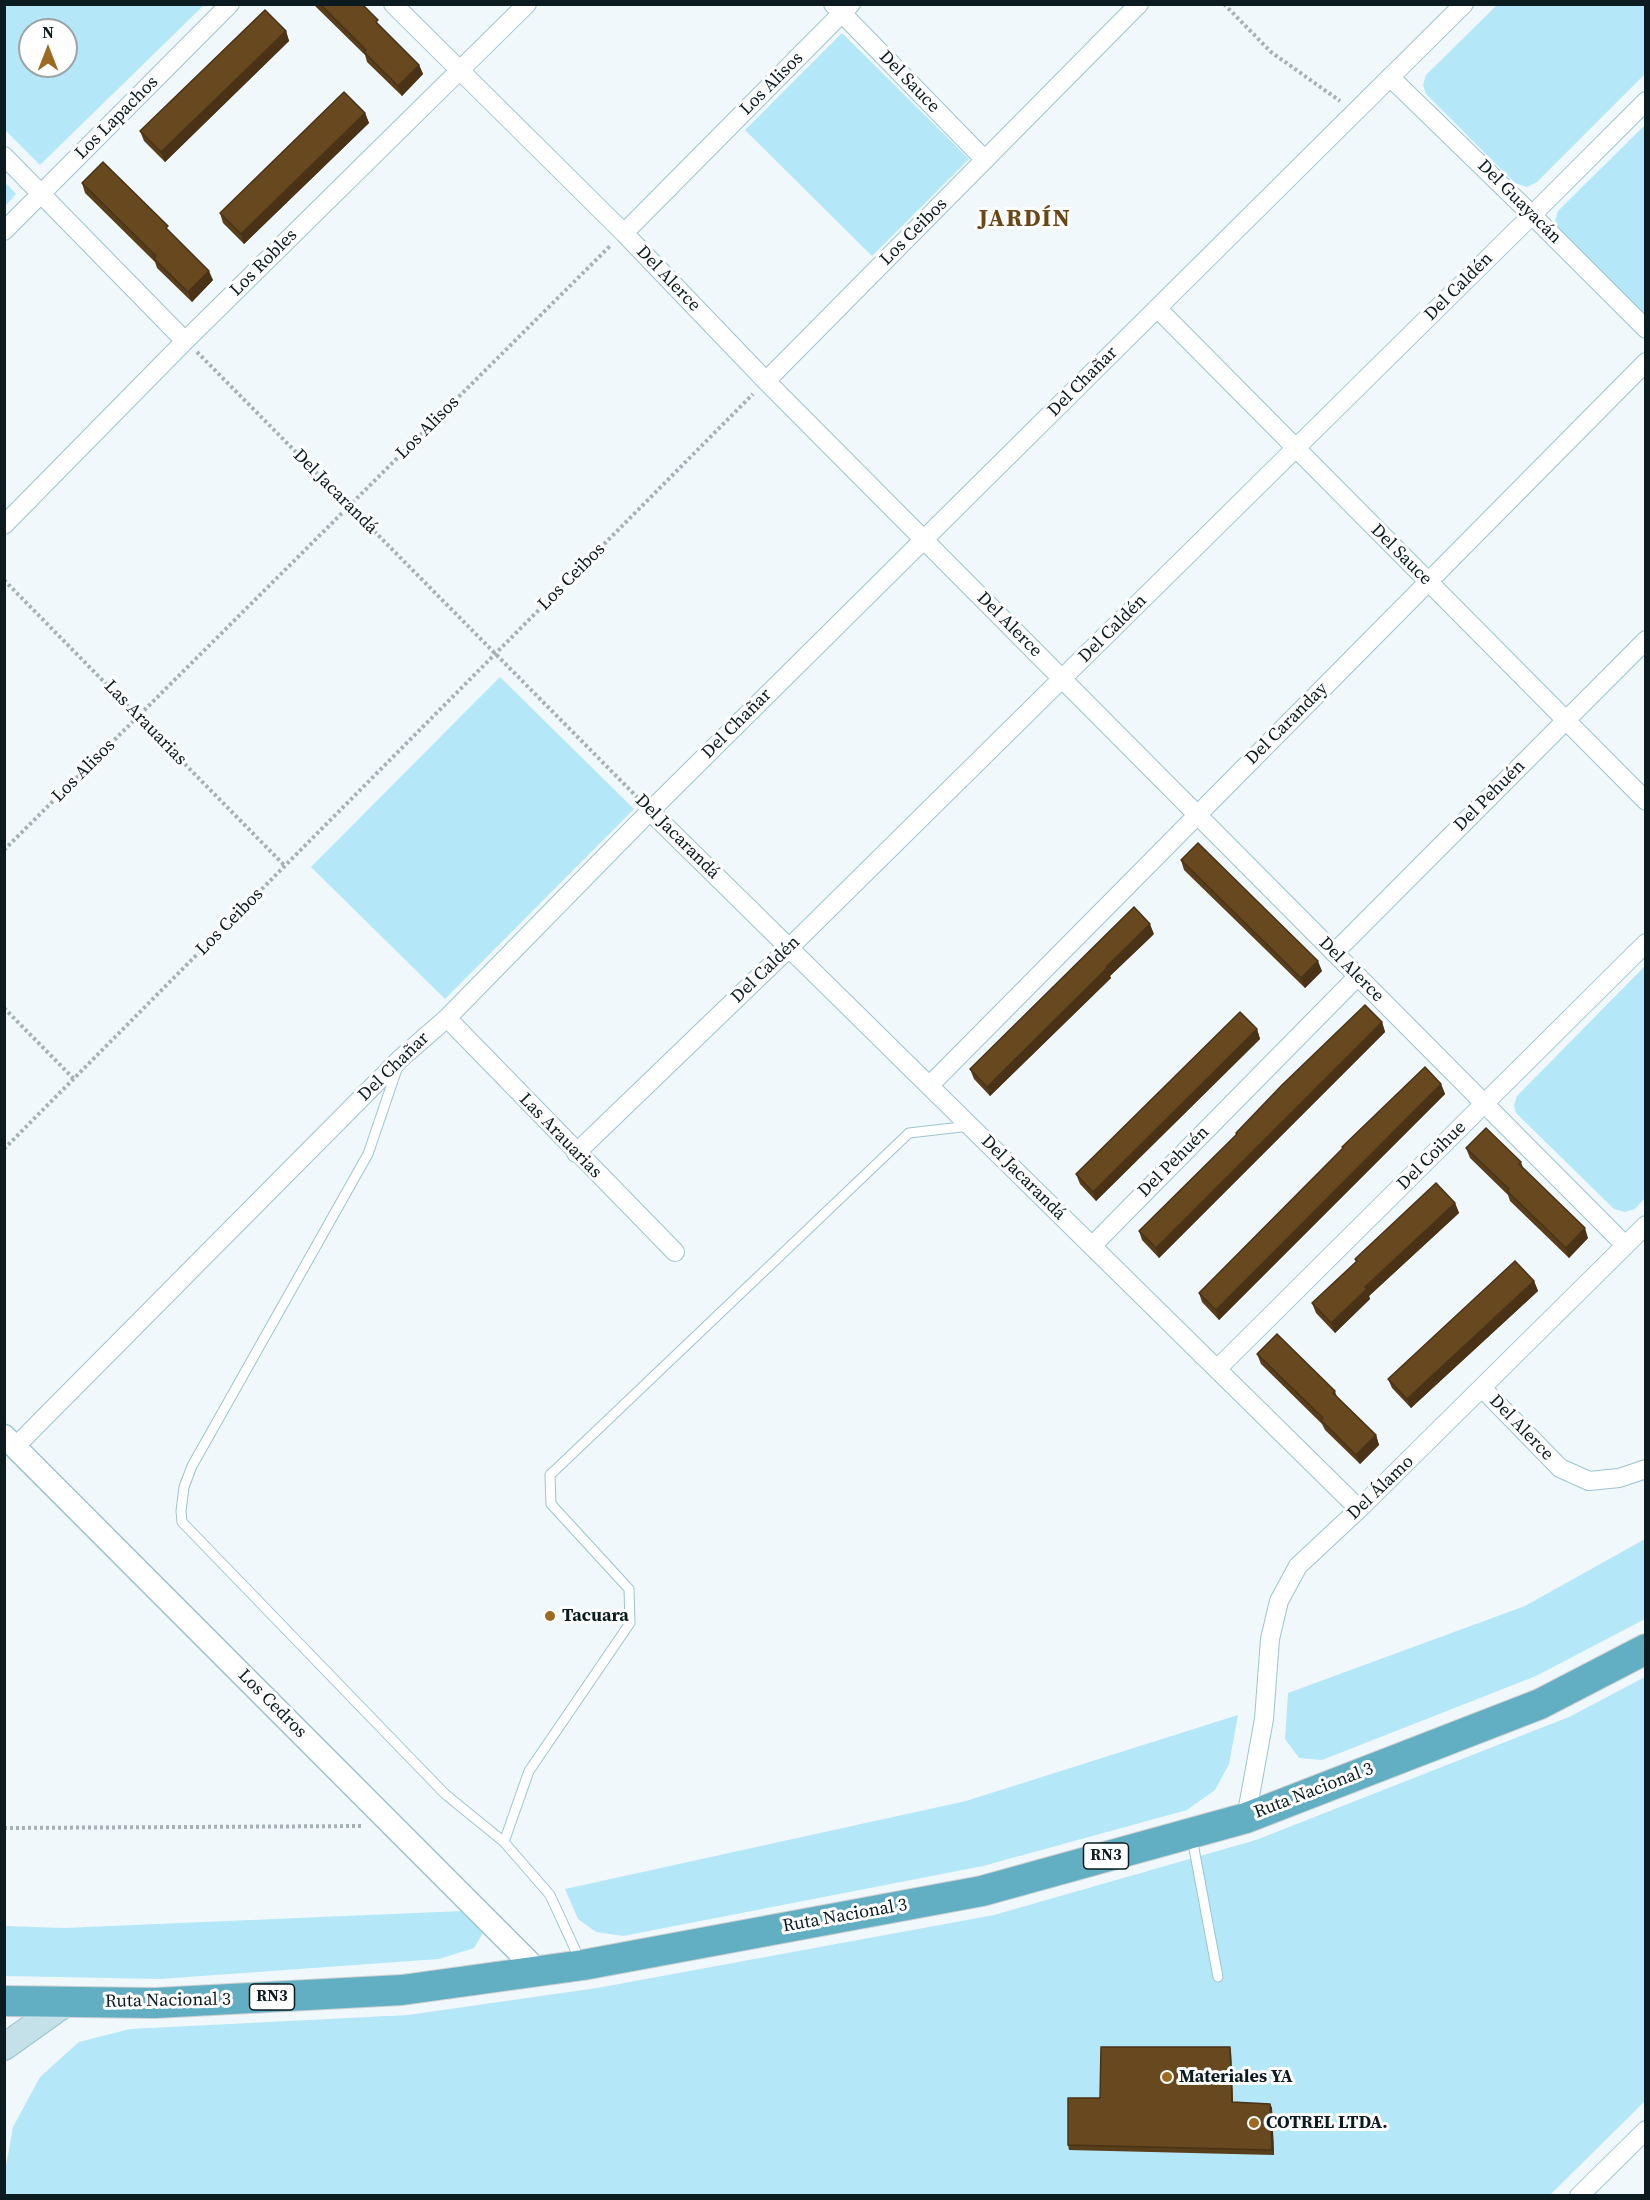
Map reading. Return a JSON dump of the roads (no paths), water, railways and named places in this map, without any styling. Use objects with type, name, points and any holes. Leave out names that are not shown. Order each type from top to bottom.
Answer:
[{"type":"highway","name":"Ruta Nacional 3","points":[[4,2001],[155,2004],[402,1990],[583,1965],[982,1891],[1246,1818],[1540,1704],[1646,1649]]},
{"type":"main road","points":[[4,2047],[67,2002]]},
{"type":"street","name":"Los Lapachos","points":[[4,231],[230,4]]},
{"type":"street","name":"Del Alerce","points":[[393,4],[624,233],[766,381],[1625,1245]]},
{"type":"street","name":"Los Robles","points":[[4,525],[185,341],[527,4]]},
{"type":"street","name":"Los Ceibos","points":[[766,381],[1139,4]]},
{"type":"street","name":"Del Chañar","points":[[10,1442],[400,1059],[447,1018],[650,811],[1464,4]]},
{"type":"street","name":"Del Sauce","points":[[842,8],[985,160]]},
{"type":"street","name":"Los Alisos","points":[[624,233],[842,8]]},
{"type":"street","name":"Del Guayacán","points":[[1390,77],[1646,329]]},
{"type":"street","name":"Del Caldén","points":[[576,1153],[789,948],[1646,100]]},
{"type":"street","points":[[4,156],[185,341]]},
{"type":"street","name":"Del Sauce","points":[[1157,308],[1646,801]]},
{"type":"street","name":"Del Caranday","points":[[929,1086],[1646,362]]},
{"type":"street","name":"Del Pehuén","points":[[1334,953],[1646,640]]},
{"type":"street","name":"Del Jacarandá","points":[[650,811],[1359,1509]]},
{"type":"street","name":"Del Coihue","points":[[1217,1369],[1646,943]]},
{"type":"street","name":"Del Pehuén","points":[[1092,1246],[1357,976]]},
{"type":"street","name":"Las Arauarias","points":[[447,1018],[576,1153],[675,1252]]},
{"type":"street","name":"Del Álamo","points":[[1246,1818],[1264,1719],[1270,1639],[1279,1601],[1298,1566],[1359,1509],[1646,1225]]},
{"type":"street","name":"Del Alerce","points":[[1482,1388],[1560,1468],[1589,1481],[1619,1478],[1646,1469]]},
{"type":"street","name":"Los Cedros","points":[[10,1442],[539,1972]]},
{"type":"street","points":[[1579,2196],[1646,2130]]},
{"type":"lane","points":[[400,1059],[369,1154],[192,1466],[184,1487],[182,1522],[445,1794],[504,1842],[550,1895],[583,1965]]},
{"type":"lane","points":[[504,1842],[529,1771],[630,1623],[629,1589],[551,1504],[550,1475],[909,1133],[970,1126]]},
{"type":"lane","points":[[1191,1833],[1218,1977]]},
{"type":"place","name":"Tacuara","points":[[550,1616]]},
{"type":"place","name":"Materiales YA","points":[[1167,2077]]},
{"type":"place","name":"COTREL LTDA.","points":[[1254,2123]]},
{"type":"district","name":"JARDÍN","points":[[1025,220]]}]
